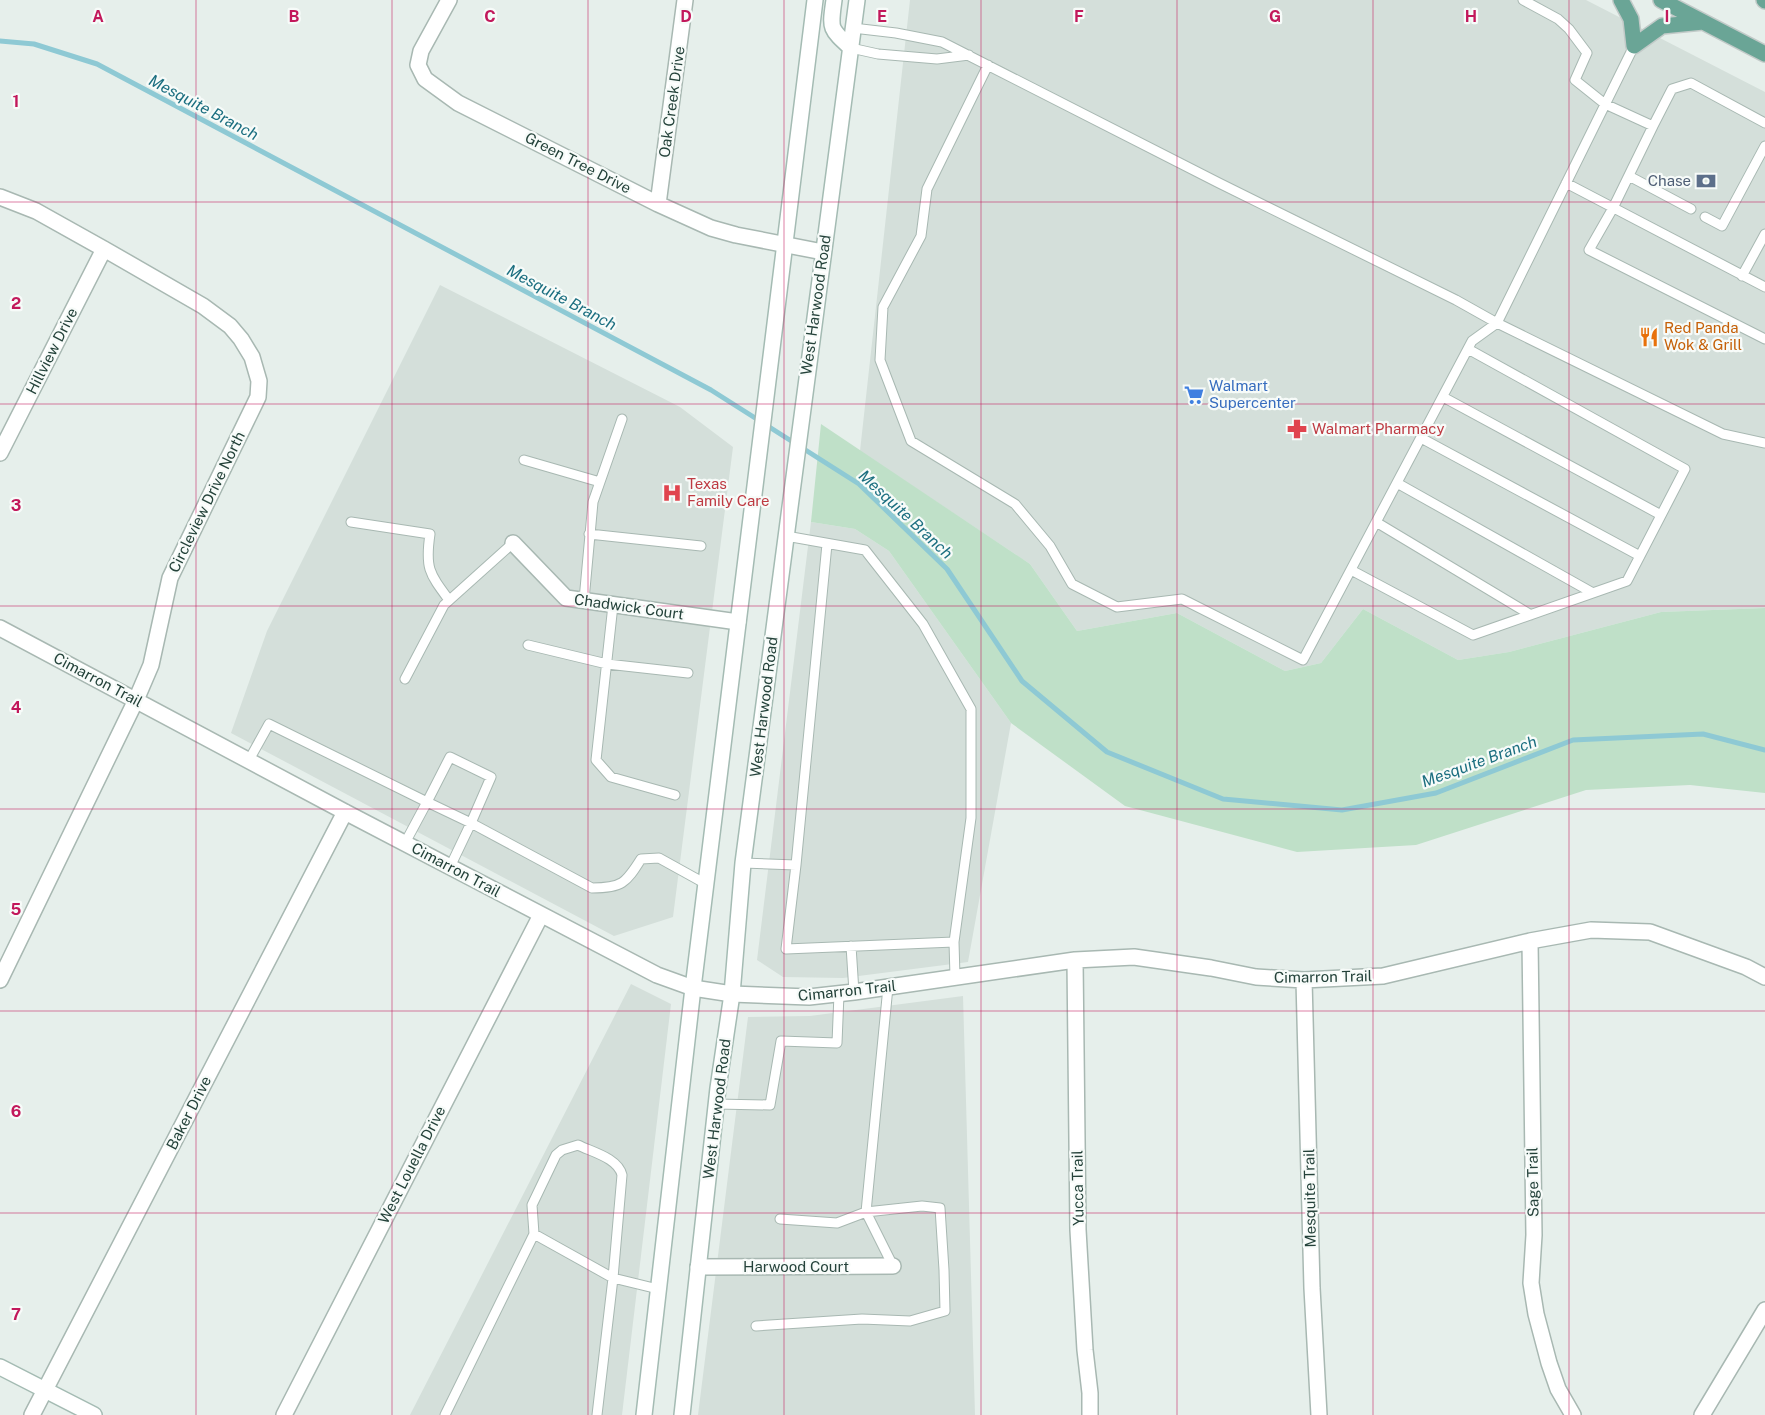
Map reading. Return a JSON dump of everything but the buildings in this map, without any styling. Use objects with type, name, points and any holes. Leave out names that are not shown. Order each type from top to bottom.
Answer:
[{"type":"main road","points":[[1621,0],[1631,19],[1634,46],[1662,26],[1703,22]]},
{"type":"main road","points":[[1660,0],[1765,54]]},
{"type":"street","name":"Green Tree Drive","points":[[449,0],[421,51],[418,65],[424,79],[458,102],[658,204],[711,228],[736,235],[823,252]]},
{"type":"street","name":"Oak Creek Drive","points":[[658,204],[685,0]]},
{"type":"street","points":[[644,1415],[693,988],[816,0]]},
{"type":"street","points":[[834,0],[832,20],[834,32],[851,48]]},
{"type":"street","name":"West Harwood Road","points":[[682,1415],[716,1104],[732,994],[744,863],[857,0]]},
{"type":"street","name":"Circleview Drive North","points":[[0,197],[36,212],[203,306],[230,326],[241,339],[252,357],[260,381],[258,397],[170,578],[151,665],[136,700],[0,980]]},
{"type":"street","name":"Hillview Drive","points":[[0,453],[104,249]]},
{"type":"street","name":"Chadwick Court","points":[[513,544],[566,598],[738,622]]},
{"type":"street","name":"Cimarron Trail","points":[[0,628],[345,812],[657,975],[693,988],[732,994],[809,997],[1075,960],[1134,957],[1256,977],[1304,980],[1383,976],[1530,941],[1590,930],[1650,932],[1738,964],[1765,977]]},
{"type":"street","name":"Baker Drive","points":[[32,1415],[345,812]]},
{"type":"street","name":"West Louella Drive","points":[[284,1415],[541,914]]},
{"type":"street","name":"Sage Trail","points":[[1530,941],[1534,1236],[1530,1283],[1548,1363],[1558,1390],[1573,1415]]},
{"type":"street","name":"Yucca Trail","points":[[1075,960],[1078,1230],[1090,1415]]},
{"type":"street","name":"Mesquite Trail","points":[[1304,980],[1312,1288],[1319,1415]]},
{"type":"street","name":"Harwood Court","points":[[698,1267],[893,1266]]},
{"type":"street","points":[[1702,1415],[1765,1310]]},
{"type":"street","points":[[0,1367],[94,1415]]},
{"type":"lane","points":[[1523,0],[1558,19],[1570,29],[1587,53],[1575,80],[1605,104],[1653,126]]},
{"type":"lane","points":[[853,28],[896,33],[942,42],[1219,183],[1456,300],[1497,323],[1723,434],[1765,444]]},
{"type":"lane","points":[[988,65],[927,190],[922,236],[883,307],[880,360],[911,441],[1015,504],[1050,546],[1072,584],[1117,607],[1182,599],[1303,660],[1472,341],[1497,323],[1634,46]]},
{"type":"lane","points":[[851,48],[878,54],[937,59],[969,55]]},
{"type":"lane","points":[[1765,123],[1690,83],[1672,90],[1613,208],[1589,250],[1765,339]]},
{"type":"lane","points":[[1705,217],[1722,226],[1765,146]]},
{"type":"lane","points":[[1629,176],[1691,209]]},
{"type":"lane","points":[[1566,183],[1765,287]]},
{"type":"lane","points":[[1742,276],[1765,234]]},
{"type":"lane","points":[[1351,570],[1473,635],[1627,581],[1685,469],[1468,350]]},
{"type":"lane","points":[[1443,398],[1661,515]]},
{"type":"lane","points":[[584,600],[593,502],[622,419]]},
{"type":"lane","points":[[1422,438],[1640,556]]},
{"type":"lane","points":[[524,460],[600,482]]},
{"type":"lane","points":[[1397,483],[1593,594]]},
{"type":"lane","points":[[351,522],[430,534],[427,556],[432,577],[449,600]]},
{"type":"lane","points":[[1376,522],[1531,615]]},
{"type":"lane","points":[[589,534],[701,546]]},
{"type":"lane","points":[[786,536],[865,550],[924,624],[972,709],[971,818],[954,942],[955,977]]},
{"type":"lane","points":[[405,679],[444,605],[513,544]]},
{"type":"lane","points":[[827,544],[786,949],[954,942]]},
{"type":"lane","points":[[613,605],[596,760],[610,777],[674,795]]},
{"type":"lane","points":[[528,646],[607,664],[688,673]]},
{"type":"lane","points":[[249,760],[269,724],[471,824],[592,888],[611,888],[628,880],[641,859],[658,858],[706,884]]},
{"type":"lane","points":[[405,843],[450,757],[491,777],[450,867]]},
{"type":"lane","points":[[744,863],[796,865]]},
{"type":"lane","points":[[716,1104],[770,1106],[781,1041],[836,1043],[846,993],[851,946]]},
{"type":"lane","points":[[888,987],[866,1212],[893,1266]]},
{"type":"lane","points":[[449,1414],[534,1234],[532,1205],[556,1156],[562,1150],[578,1146],[616,1163],[621,1169],[622,1175],[613,1278],[597,1415]]},
{"type":"lane","points":[[756,1326],[862,1319],[910,1321],[944,1311],[944,1270],[940,1208],[922,1206],[866,1212],[838,1223],[780,1219]]},
{"type":"lane","points":[[534,1234],[613,1278],[658,1289]]},
{"type":"shaded area","points":[[910,0],[1586,0],[1765,92],[1765,608],[1661,612],[1509,652],[1458,660],[1363,609],[1321,663],[1285,671],[1177,613],[1077,631],[1030,564],[860,451]]},
{"type":"shaded area","points":[[440,285],[680,407],[733,447],[673,917],[614,936],[231,733],[267,631]]},
{"type":"shaded area","points":[[811,522],[855,529],[889,551],[1011,723],[968,962],[843,978],[783,977],[757,960]]},
{"type":"shaded area","points":[[631,984],[671,1004],[622,1415],[410,1415]]},
{"type":"shaded area","points":[[963,996],[975,1415],[698,1415],[748,1017],[810,1016]]},
{"type":"green space","points":[[821,424],[1030,564],[1077,631],[1177,613],[1285,671],[1321,663],[1363,609],[1458,660],[1509,652],[1661,612],[1765,608],[1765,793],[1690,785],[1586,790],[1416,845],[1297,852],[1125,806],[1011,723],[889,551],[855,529],[811,522]]},
{"type":"waterway","name":"Mesquite Branch","points":[[0,41],[34,44],[97,64],[711,390],[859,484],[947,569],[1022,681],[1107,752],[1223,799],[1342,810],[1436,793],[1573,740],[1703,734],[1765,750]]},
{"type":"place","name":"Chase","points":[[1706,181]]},
{"type":"place","name":"Red Panda Wok & Grill","points":[[1649,337]]},
{"type":"place","name":"Walmart Supercenter","points":[[1194,395]]},
{"type":"place","name":"Walmart Pharmacy","points":[[1297,429]]},
{"type":"place","name":"Texas Family Care","points":[[672,493]]}]
